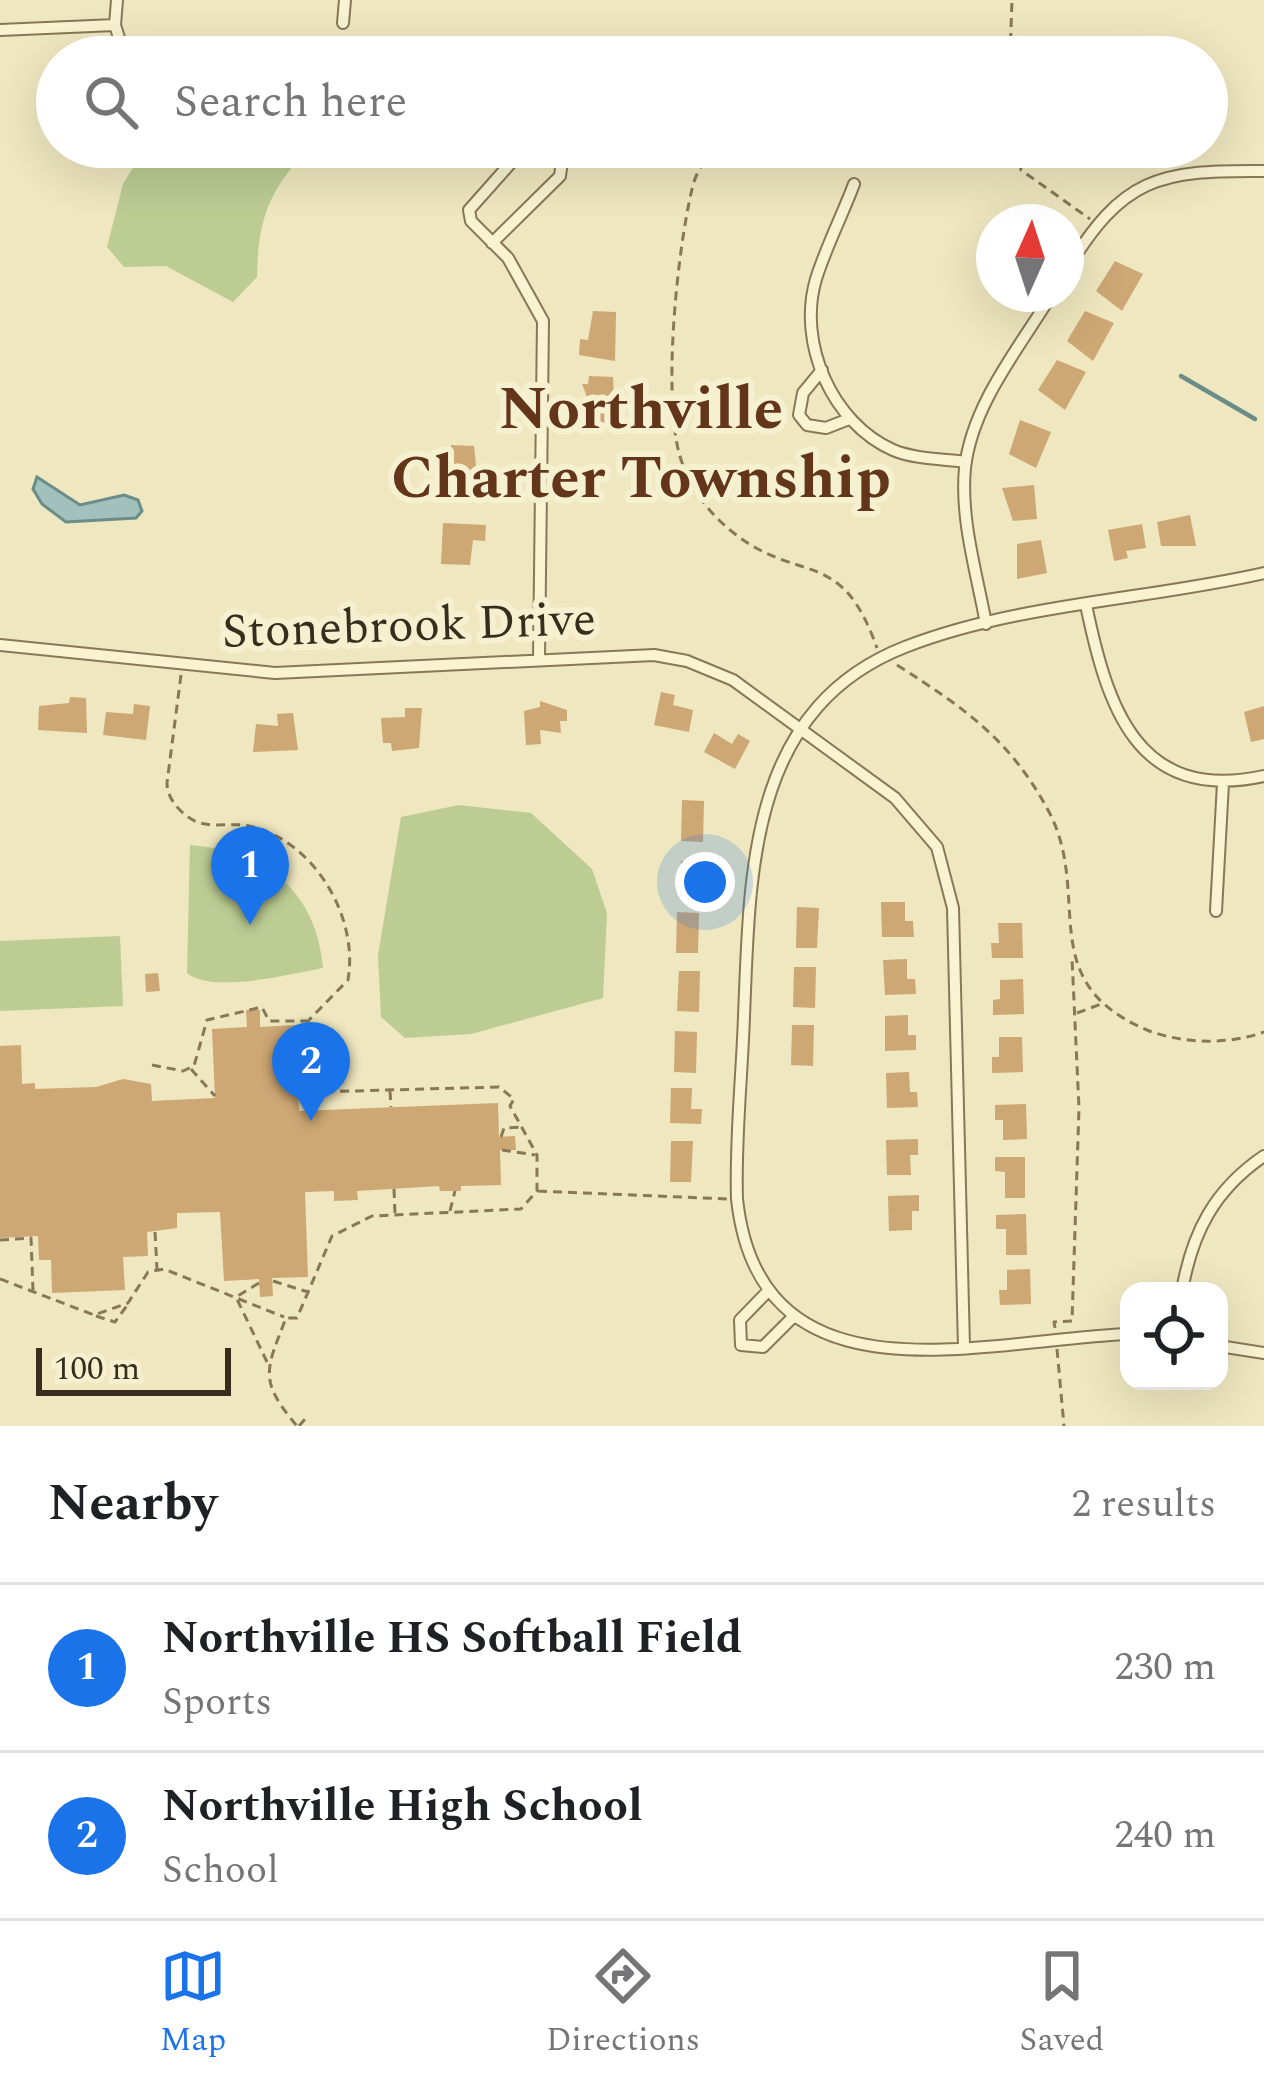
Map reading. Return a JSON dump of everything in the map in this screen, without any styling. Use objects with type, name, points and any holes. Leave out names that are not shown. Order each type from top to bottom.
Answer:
[{"type":"street","points":[[117,0],[120,36]]},
{"type":"street","points":[[344,23],[345,0]]},
{"type":"street","points":[[0,30],[116,25]]},
{"type":"street","points":[[506,168],[469,210],[471,221],[508,258],[543,321],[539,658]]},
{"type":"street","points":[[492,243],[560,176],[561,168]]},
{"type":"street","points":[[1084,242],[1096,223],[1130,190],[1166,175],[1264,171]]},
{"type":"street","points":[[854,184],[813,296],[822,370],[849,418],[897,452],[966,462]]},
{"type":"street","points":[[986,625],[967,519],[966,462],[985,405],[1041,312]]},
{"type":"street","points":[[822,370],[803,393],[799,415],[807,425],[826,428],[849,418]]},
{"type":"street","points":[[1120,1334],[904,1352],[861,1348],[794,1316],[769,1290],[749,1252],[737,1199],[750,873],[763,806],[800,730],[835,694],[884,657],[986,625],[1264,573]]},
{"type":"street","points":[[1086,605],[1101,677],[1118,718],[1165,764],[1223,783],[1264,776]]},
{"type":"street","name":"Stonebrook Drive","points":[[0,645],[182,667],[366,673],[539,658],[654,655],[687,661],[733,680],[915,816],[945,864],[952,908],[964,1347]]},
{"type":"street","points":[[1216,910],[1223,783]]},
{"type":"street","points":[[1184,1282],[1196,1234],[1212,1204],[1264,1156]]},
{"type":"street","points":[[769,1290],[740,1320],[741,1345],[763,1347],[794,1316]]},
{"type":"street","points":[[1228,1347],[1264,1353]]},
{"type":"path","points":[[1011,36],[1012,0]]},
{"type":"path","points":[[343,36],[344,23]]},
{"type":"path","points":[[1021,168],[1096,223]]},
{"type":"path","points":[[182,667],[169,796],[195,822],[255,827],[288,844],[321,876],[340,912],[348,980],[308,1021],[260,1022]]},
{"type":"path","points":[[1064,1426],[1054,1322],[1072,1321],[1076,1014],[1072,956]]},
{"type":"path","points":[[1076,1014],[1101,1004]]},
{"type":"path","points":[[238,1016],[244,1007],[262,1006],[269,1021]]},
{"type":"path","points":[[190,1067],[198,1059],[207,1020],[238,1016],[247,1023]]},
{"type":"path","points":[[0,1279],[115,1322],[148,1273],[157,1270],[297,1318],[332,1236],[344,1225],[395,1215],[521,1209],[537,1191],[537,1155],[510,1106],[514,1099],[500,1087],[314,1092],[308,1021]]},
{"type":"path","points":[[152,1065],[190,1067],[215,1096]]},
{"type":"path","points":[[389,1089],[391,1107]]},
{"type":"path","points":[[501,1137],[503,1128],[525,1126]]},
{"type":"path","points":[[502,1150],[537,1155]]},
{"type":"path","points":[[394,1189],[395,1215]]},
{"type":"path","points":[[451,1213],[450,1198],[455,1191]]},
{"type":"path","points":[[537,1191],[737,1199]]},
{"type":"path","points":[[444,1193],[450,1198]]},
{"type":"path","points":[[155,1232],[157,1270]]},
{"type":"path","points":[[0,1240],[31,1238],[33,1292]]},
{"type":"path","points":[[34,1266],[42,1260]]},
{"type":"path","points":[[273,1281],[310,1293]]},
{"type":"path","points":[[236,1297],[259,1283]]},
{"type":"path","points":[[236,1297],[268,1364],[271,1393],[298,1426],[305,1418]]},
{"type":"path","points":[[94,1315],[128,1302]]},
{"type":"path","points":[[268,1364],[286,1318]]},
{"type":"green space","points":[[133,168],[292,168],[275,191],[263,221],[257,277],[233,302],[166,266],[124,267],[107,247],[123,184]]},
{"type":"green space","points":[[459,805],[531,813],[592,869],[607,913],[603,998],[471,1034],[405,1038],[381,1017],[378,955],[401,817]]},
{"type":"green space","points":[[190,845],[241,856],[282,880],[310,917],[323,968],[233,982],[214,982],[187,973]]},
{"type":"green space","points":[[120,936],[123,1006],[0,1011],[0,941]]},
{"type":"water","points":[[37,477],[80,505],[124,495],[138,500],[142,511],[136,518],[66,522],[42,504],[33,489]]},
{"type":"building","points":[[1115,261],[1143,274],[1122,311],[1096,291]]},
{"type":"building","points":[[593,311],[616,312],[615,361],[579,355],[580,339],[588,340]]},
{"type":"building","points":[[1085,311],[1114,323],[1093,361],[1067,341]]},
{"type":"building","points":[[1057,360],[1086,372],[1065,410],[1038,390]]},
{"type":"building","points":[[589,376],[613,377],[614,400],[606,423],[585,422],[589,402],[582,384],[588,384]]},
{"type":"building","points":[[1020,420],[1051,432],[1036,468],[1009,454]]},
{"type":"building","points":[[451,445],[474,446],[477,475],[488,476],[487,492],[448,494],[449,483],[438,483],[439,473],[449,474]]},
{"type":"building","points":[[1034,485],[1037,519],[1013,521],[1002,488]]},
{"type":"building","points":[[1190,515],[1196,546],[1161,546],[1157,522]]},
{"type":"building","points":[[443,523],[486,525],[485,541],[473,540],[470,565],[441,564]]},
{"type":"building","points":[[1142,524],[1146,548],[1126,551],[1128,558],[1114,561],[1108,530]]},
{"type":"building","points":[[1041,540],[1047,573],[1017,579],[1017,544]]},
{"type":"building","points":[[661,692],[675,695],[673,705],[693,710],[689,732],[654,725]]},
{"type":"building","points":[[70,697],[86,698],[87,733],[38,730],[39,706],[69,703]]},
{"type":"building","points":[[540,701],[567,710],[567,721],[560,721],[561,733],[540,730],[541,744],[526,745],[524,711],[540,707]]},
{"type":"building","points":[[134,704],[150,706],[146,740],[103,735],[106,712],[133,714]]},
{"type":"building","points":[[1264,706],[1264,739],[1251,742],[1244,712]]},
{"type":"building","points":[[405,708],[422,708],[419,748],[392,751],[391,743],[383,743],[381,718],[405,717]]},
{"type":"building","points":[[293,713],[298,750],[253,752],[256,724],[278,726],[277,714]]},
{"type":"building","points":[[714,733],[732,744],[738,734],[750,741],[735,769],[704,752]]},
{"type":"building","points":[[682,800],[704,801],[703,842],[681,841]]},
{"type":"building","points":[[681,861],[704,862],[704,882],[713,882],[712,897],[680,896]]},
{"type":"building","points":[[881,902],[905,902],[905,921],[913,921],[914,937],[882,937]]},
{"type":"building","points":[[797,907],[819,908],[817,948],[796,948]]},
{"type":"building","points":[[677,912],[699,913],[698,953],[676,953]]},
{"type":"building","points":[[998,923],[1022,923],[1023,958],[992,958],[991,943],[999,943]]},
{"type":"building","points":[[907,959],[907,979],[915,979],[916,994],[885,995],[883,960]]},
{"type":"building","points":[[794,967],[816,967],[815,1008],[793,1007]]},
{"type":"building","points":[[679,971],[700,971],[699,1012],[677,1011]]},
{"type":"building","points":[[158,973],[160,991],[146,992],[145,974]]},
{"type":"building","points":[[1023,979],[1024,1014],[993,1015],[993,1000],[1000,999],[1000,980]]},
{"type":"building","points":[[246,1010],[260,1010],[260,1027],[295,1025],[299,1111],[498,1103],[499,1137],[515,1136],[516,1150],[500,1150],[501,1185],[461,1186],[461,1191],[440,1191],[439,1186],[357,1191],[358,1200],[334,1201],[334,1191],[305,1192],[308,1277],[272,1278],[273,1296],[260,1297],[259,1279],[224,1281],[220,1212],[177,1213],[177,1228],[147,1232],[148,1256],[123,1257],[125,1290],[52,1293],[51,1260],[39,1260],[38,1236],[0,1238],[0,1046],[21,1045],[22,1084],[35,1083],[35,1089],[96,1087],[123,1079],[151,1084],[152,1101],[215,1098],[212,1029],[247,1027]]},
{"type":"building","points":[[908,1015],[908,1035],[916,1035],[916,1050],[885,1051],[885,1016]]},
{"type":"building","points":[[792,1025],[814,1025],[813,1066],[791,1065]]},
{"type":"building","points":[[675,1031],[697,1032],[696,1073],[674,1072]]},
{"type":"building","points":[[999,1037],[1022,1037],[1023,1072],[992,1073],[992,1057],[999,1057]]},
{"type":"building","points":[[909,1072],[910,1092],[917,1092],[918,1107],[887,1108],[886,1073]]},
{"type":"building","points":[[671,1088],[692,1088],[691,1109],[702,1109],[701,1124],[670,1123]]},
{"type":"building","points":[[1026,1104],[1027,1139],[1003,1140],[1003,1120],[995,1120],[995,1105]]},
{"type":"building","points":[[918,1139],[918,1155],[910,1155],[911,1175],[887,1175],[886,1140]]},
{"type":"building","points":[[671,1141],[693,1141],[691,1182],[670,1182]]},
{"type":"building","points":[[995,1157],[1025,1157],[1025,1198],[1005,1198],[1005,1172],[995,1171]]},
{"type":"building","points":[[919,1195],[919,1211],[912,1211],[912,1230],[889,1231],[888,1196]]},
{"type":"building","points":[[1026,1214],[1027,1255],[1006,1255],[1006,1229],[996,1229],[996,1215]]},
{"type":"building","points":[[1030,1269],[1031,1304],[1000,1305],[999,1290],[1007,1290],[1007,1270]]},
{"type":"waterway","points":[[1181,376],[1255,419]]},
{"type":"place","name":"Northville HS Softball Field","points":[[250,925]]},
{"type":"place","name":"Northville High School","points":[[311,1121]]},
{"type":"district","name":"Northville Charter Township","points":[[641,444]]}]
